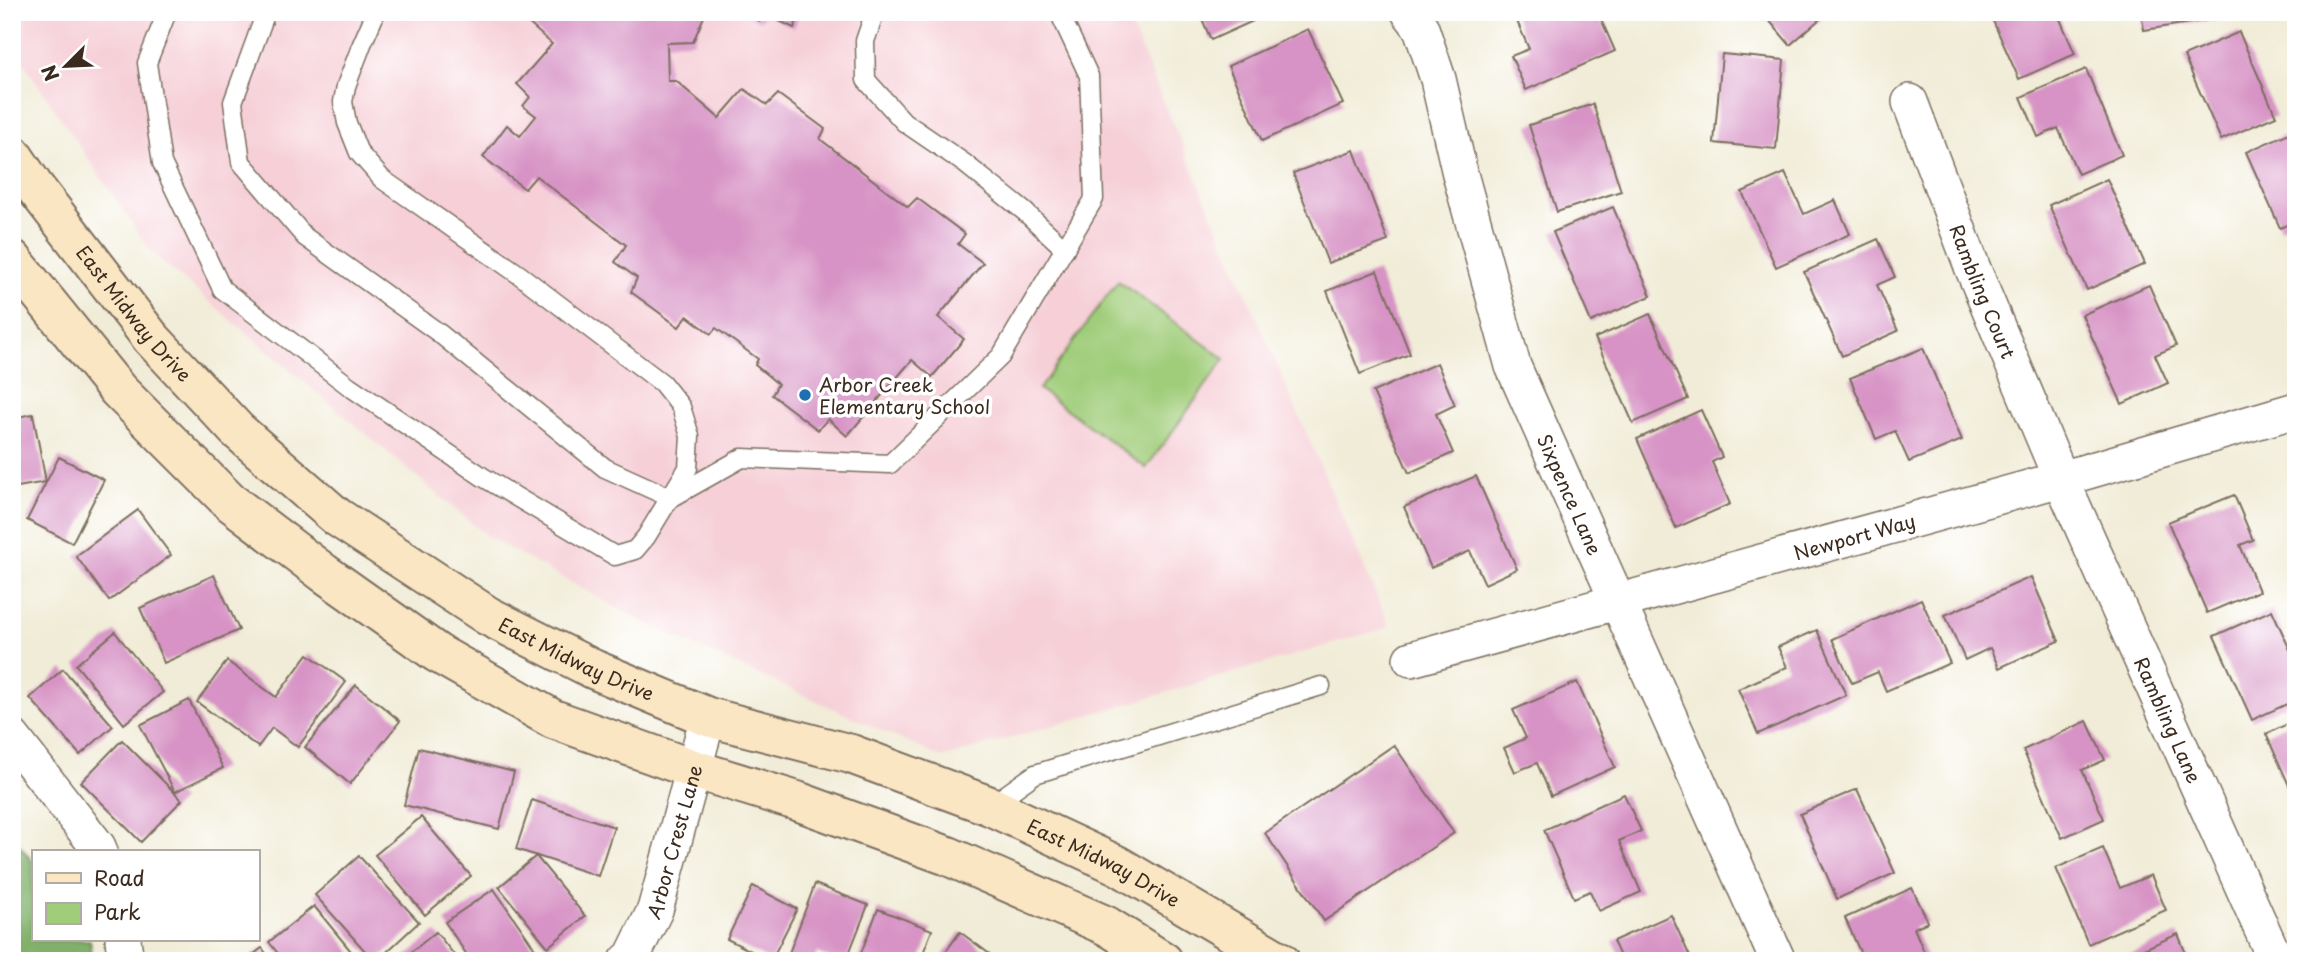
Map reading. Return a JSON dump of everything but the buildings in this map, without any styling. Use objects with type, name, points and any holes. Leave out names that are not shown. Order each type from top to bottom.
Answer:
[{"type":"main road","name":"East Midway Drive","points":[[12,154],[151,338],[237,430],[337,517],[488,616],[593,669],[708,717],[851,754],[990,806],[1117,865],[1280,961]]},
{"type":"main road","points":[[12,259],[118,390],[229,501],[437,653],[554,719],[693,769],[797,801],[948,856],[1107,926],[1163,961]]},
{"type":"street","name":"Sixpence Lane","points":[[1409,12],[1421,28],[1438,79],[1460,174],[1513,366],[1778,961]]},
{"type":"street","name":"Rambling Court","points":[[1910,102],[1973,269],[2061,479]]},
{"type":"street","name":"Newport Way","points":[[1411,659],[2061,479],[2296,410]]},
{"type":"street","name":"Rambling Lane","points":[[2061,479],[2276,961]]},
{"type":"street","name":"Arbor Crest Lane","points":[[634,959],[655,909],[708,717]]},
{"type":"street","points":[[12,737],[99,850]]},
{"type":"street","points":[[123,942],[126,961]]},
{"type":"lane","points":[[167,12],[147,63],[162,163],[222,289],[360,394],[483,477],[615,556],[635,550],[646,537],[688,468],[690,436],[681,407],[662,383],[521,276],[382,179],[359,153],[346,123],[343,102],[346,86],[376,12]]},
{"type":"lane","points":[[266,12],[233,102],[242,162],[305,237],[439,332],[606,468],[671,498]]},
{"type":"lane","points":[[874,12],[865,41],[866,80],[904,122],[974,170],[1065,249]]},
{"type":"lane","points":[[671,498],[742,458],[890,464],[1001,356],[1094,199],[1089,76],[1059,12]]},
{"type":"lane","points":[[990,806],[1035,774],[1321,686]]},
{"type":"shaded area","name":"Arbor Creek Elementary School","points":[[12,12],[1125,12],[1390,627],[942,758],[641,621],[488,537],[152,253],[12,46]]},
{"type":"green space","points":[[1118,281],[1225,359],[1146,468],[1039,389]]},
{"type":"green space","points":[[12,836],[32,861],[32,942],[90,942],[93,961],[12,961]]},
{"type":"place","name":"Arbor Creek Elementary School","points":[[805,395]]}]
